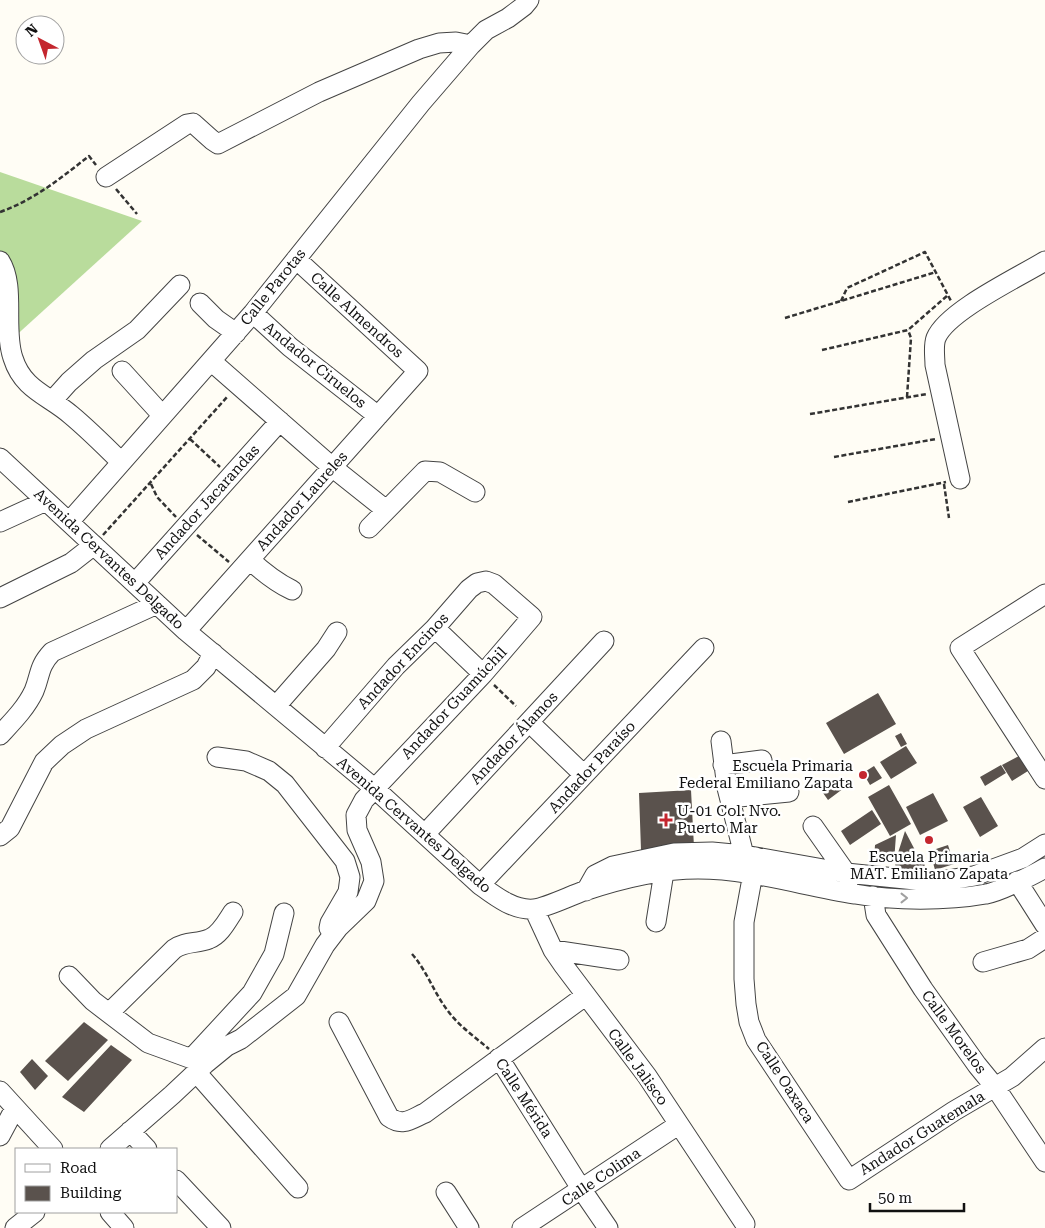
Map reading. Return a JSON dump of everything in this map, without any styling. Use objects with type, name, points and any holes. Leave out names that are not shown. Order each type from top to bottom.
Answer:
[{"type":"street","name":"Calle Parotas","points":[[69,522],[253,313],[421,104],[471,45],[486,30],[508,18],[529,0]]},
{"type":"street","points":[[106,177],[187,124],[194,123],[218,144],[319,92],[419,49],[440,43],[456,42],[471,45]]},
{"type":"street","name":"Calle Almendros","points":[[296,259],[418,371]]},
{"type":"street","points":[[0,261],[7,276],[9,341],[12,358],[21,377],[34,390],[70,413],[121,462]]},
{"type":"street","points":[[952,480],[951,436],[935,365],[934,347],[936,338],[945,325],[958,314],[1045,261]]},
{"type":"street","points":[[52,401],[69,382],[94,360],[137,330],[180,285]]},
{"type":"street","points":[[200,303],[216,319],[236,333]]},
{"type":"street","name":"Andador Ciruelos","points":[[253,313],[309,363],[378,416]]},
{"type":"street","points":[[211,361],[332,467],[386,510]]},
{"type":"street","points":[[122,371],[162,416]]},
{"type":"street","name":"Andador Laureles","points":[[186,631],[418,371]]},
{"type":"street","name":"Andador Jacarandas","points":[[135,583],[280,421]]},
{"type":"street","name":"Avenida Cervantes Delgado","points":[[0,458],[186,631],[374,788],[480,886],[516,906],[534,909]]},
{"type":"street","points":[[369,528],[425,471],[440,472],[474,492]]},
{"type":"street","points":[[0,522],[46,501]]},
{"type":"street","points":[[0,598],[71,563],[94,545]]},
{"type":"street","points":[[250,560],[279,584],[292,590]]},
{"type":"street","name":"Andador Guamúchil","points":[[374,788],[483,674],[532,617],[494,584],[486,581]]},
{"type":"street","name":"Andador Encinos","points":[[325,748],[396,666],[436,628],[469,589],[477,583],[486,581]]},
{"type":"street","points":[[1045,594],[960,648],[1045,779]]},
{"type":"street","points":[[0,734],[20,713],[28,701],[34,690],[43,662],[52,652],[157,604]]},
{"type":"street","points":[[436,628],[483,674]]},
{"type":"street","points":[[276,706],[326,649],[337,632]]},
{"type":"street","name":"Andador Álamos","points":[[425,834],[604,641]]},
{"type":"street","name":"Andador Paraíso","points":[[480,886],[704,648]]},
{"type":"street","points":[[0,836],[10,828],[44,762],[62,746],[86,729],[193,680],[206,667],[213,653]]},
{"type":"street","points":[[528,722],[584,775]]},
{"type":"street","name":"Calle Oaxaca","points":[[720,741],[730,798],[751,862],[744,922],[744,979],[749,1022],[756,1040],[849,1180]]},
{"type":"street","points":[[217,757],[246,761],[269,771],[285,784],[345,861],[350,877],[348,892],[330,923],[329,928],[333,934]]},
{"type":"street","points":[[723,765],[762,760]]},
{"type":"street","points":[[197,1065],[241,1039],[296,996],[324,944],[366,901],[374,881],[371,862],[357,830],[356,814],[374,788]]},
{"type":"street","points":[[730,798],[790,792]]},
{"type":"street","name":"Calle Morelos","points":[[813,826],[864,896],[907,964],[977,1065],[995,1087],[1045,1162]]},
{"type":"street","points":[[534,909],[656,868],[722,870],[751,862],[935,882],[974,876],[1023,858],[1045,844]]},
{"type":"street","points":[[751,862],[864,896],[887,898],[940,898],[988,894],[1045,868]]},
{"type":"street","points":[[656,868],[656,922]]},
{"type":"street","points":[[1017,881],[1045,925]]},
{"type":"street","name":"Calle Jalisco","points":[[534,909],[553,950],[585,996],[647,1076],[745,1224]]},
{"type":"street","points":[[109,1013],[180,945],[210,939],[220,931],[233,912]]},
{"type":"street","points":[[111,1148],[197,1065],[252,992],[274,954],[284,913]]},
{"type":"street","points":[[983,962],[1028,949],[1045,938]]},
{"type":"street","points":[[553,950],[620,960]]},
{"type":"street","points":[[69,976],[93,1001],[148,1043],[197,1065],[298,1188]]},
{"type":"street","points":[[339,1022],[389,1118],[397,1123],[407,1122],[425,1113],[585,996]]},
{"type":"street","name":"Andador Guatemala","points":[[849,1180],[954,1111],[1012,1077],[1045,1048]]},
{"type":"street","name":"Calle Mérida","points":[[499,1058],[608,1228]]},
{"type":"street","points":[[0,1091],[52,1148]]},
{"type":"street","points":[[0,1136],[15,1108]]},
{"type":"street","name":"Calle Colima","points":[[522,1228],[678,1125]]},
{"type":"street","points":[[130,1131],[146,1148]]},
{"type":"street","points":[[178,1182],[221,1228]]},
{"type":"street","points":[[446,1192],[469,1228]]},
{"type":"street","points":[[15,1228],[34,1213]]},
{"type":"street","points":[[111,1213],[124,1228]]},
{"type":"path","points":[[0,212],[16,207],[37,195],[89,156]]},
{"type":"path","points":[[841,301],[847,288],[925,252],[958,314]]},
{"type":"path","points":[[784,318],[936,272]]},
{"type":"path","points":[[822,350],[908,330],[948,294]]},
{"type":"path","points":[[907,397],[911,338],[908,330]]},
{"type":"path","points":[[94,545],[239,385]]},
{"type":"path","points":[[810,414],[941,392]]},
{"type":"path","points":[[834,457],[951,436]]},
{"type":"path","points":[[190,439],[230,476]]},
{"type":"path","points":[[848,502],[952,480],[949,518]]},
{"type":"path","points":[[483,674],[516,706]]},
{"type":"path","name":"Calle Mérida","points":[[412,954],[422,965],[448,1012],[499,1058]]},
{"type":"green space","points":[[0,172],[142,221],[0,350]]},
{"type":"building","points":[[878,693],[896,724],[844,754],[826,723]]},
{"type":"building","points":[[901,733],[907,744],[901,747],[895,736]]},
{"type":"building","points":[[906,746],[917,763],[891,779],[880,762]]},
{"type":"building","points":[[1019,756],[1028,771],[1012,781],[1002,765]]},
{"type":"building","points":[[1001,765],[1006,773],[985,786],[980,777]]},
{"type":"building","points":[[874,766],[882,778],[870,785],[863,773]]},
{"type":"building","points":[[836,778],[844,788],[828,800],[821,790]]},
{"type":"building","points":[[889,785],[911,824],[890,836],[868,797]]},
{"type":"building","name":"U-01 Col. Nvo. Puerto Mar","points":[[691,790],[694,847],[641,850],[639,793]]},
{"type":"building","points":[[933,793],[948,821],[920,835],[906,807]]},
{"type":"building","points":[[981,797],[998,826],[980,837],[963,807]]},
{"type":"building","points":[[872,810],[881,824],[850,845],[841,831]]},
{"type":"building","points":[[905,831],[916,852],[912,856],[923,854],[925,868],[894,873],[897,856]]},
{"type":"building","points":[[896,835],[894,862],[874,860],[875,845]]},
{"type":"building","points":[[948,845],[954,864],[935,870],[930,851]]},
{"type":"building","points":[[84,1022],[108,1040],[68,1081],[45,1061]]},
{"type":"building","points":[[111,1045],[132,1060],[84,1112],[62,1097]]},
{"type":"building","points":[[32,1059],[48,1076],[35,1090],[20,1072]]},
{"type":"place","name":"Escuela Primaria Federal Emiliano Zapata","points":[[863,775]]},
{"type":"place","name":"U-01 Col. Nvo. Puerto Mar","points":[[666,820]]},
{"type":"place","name":"Escuela Primaria MAT. Emiliano Zapata","points":[[929,840]]}]
